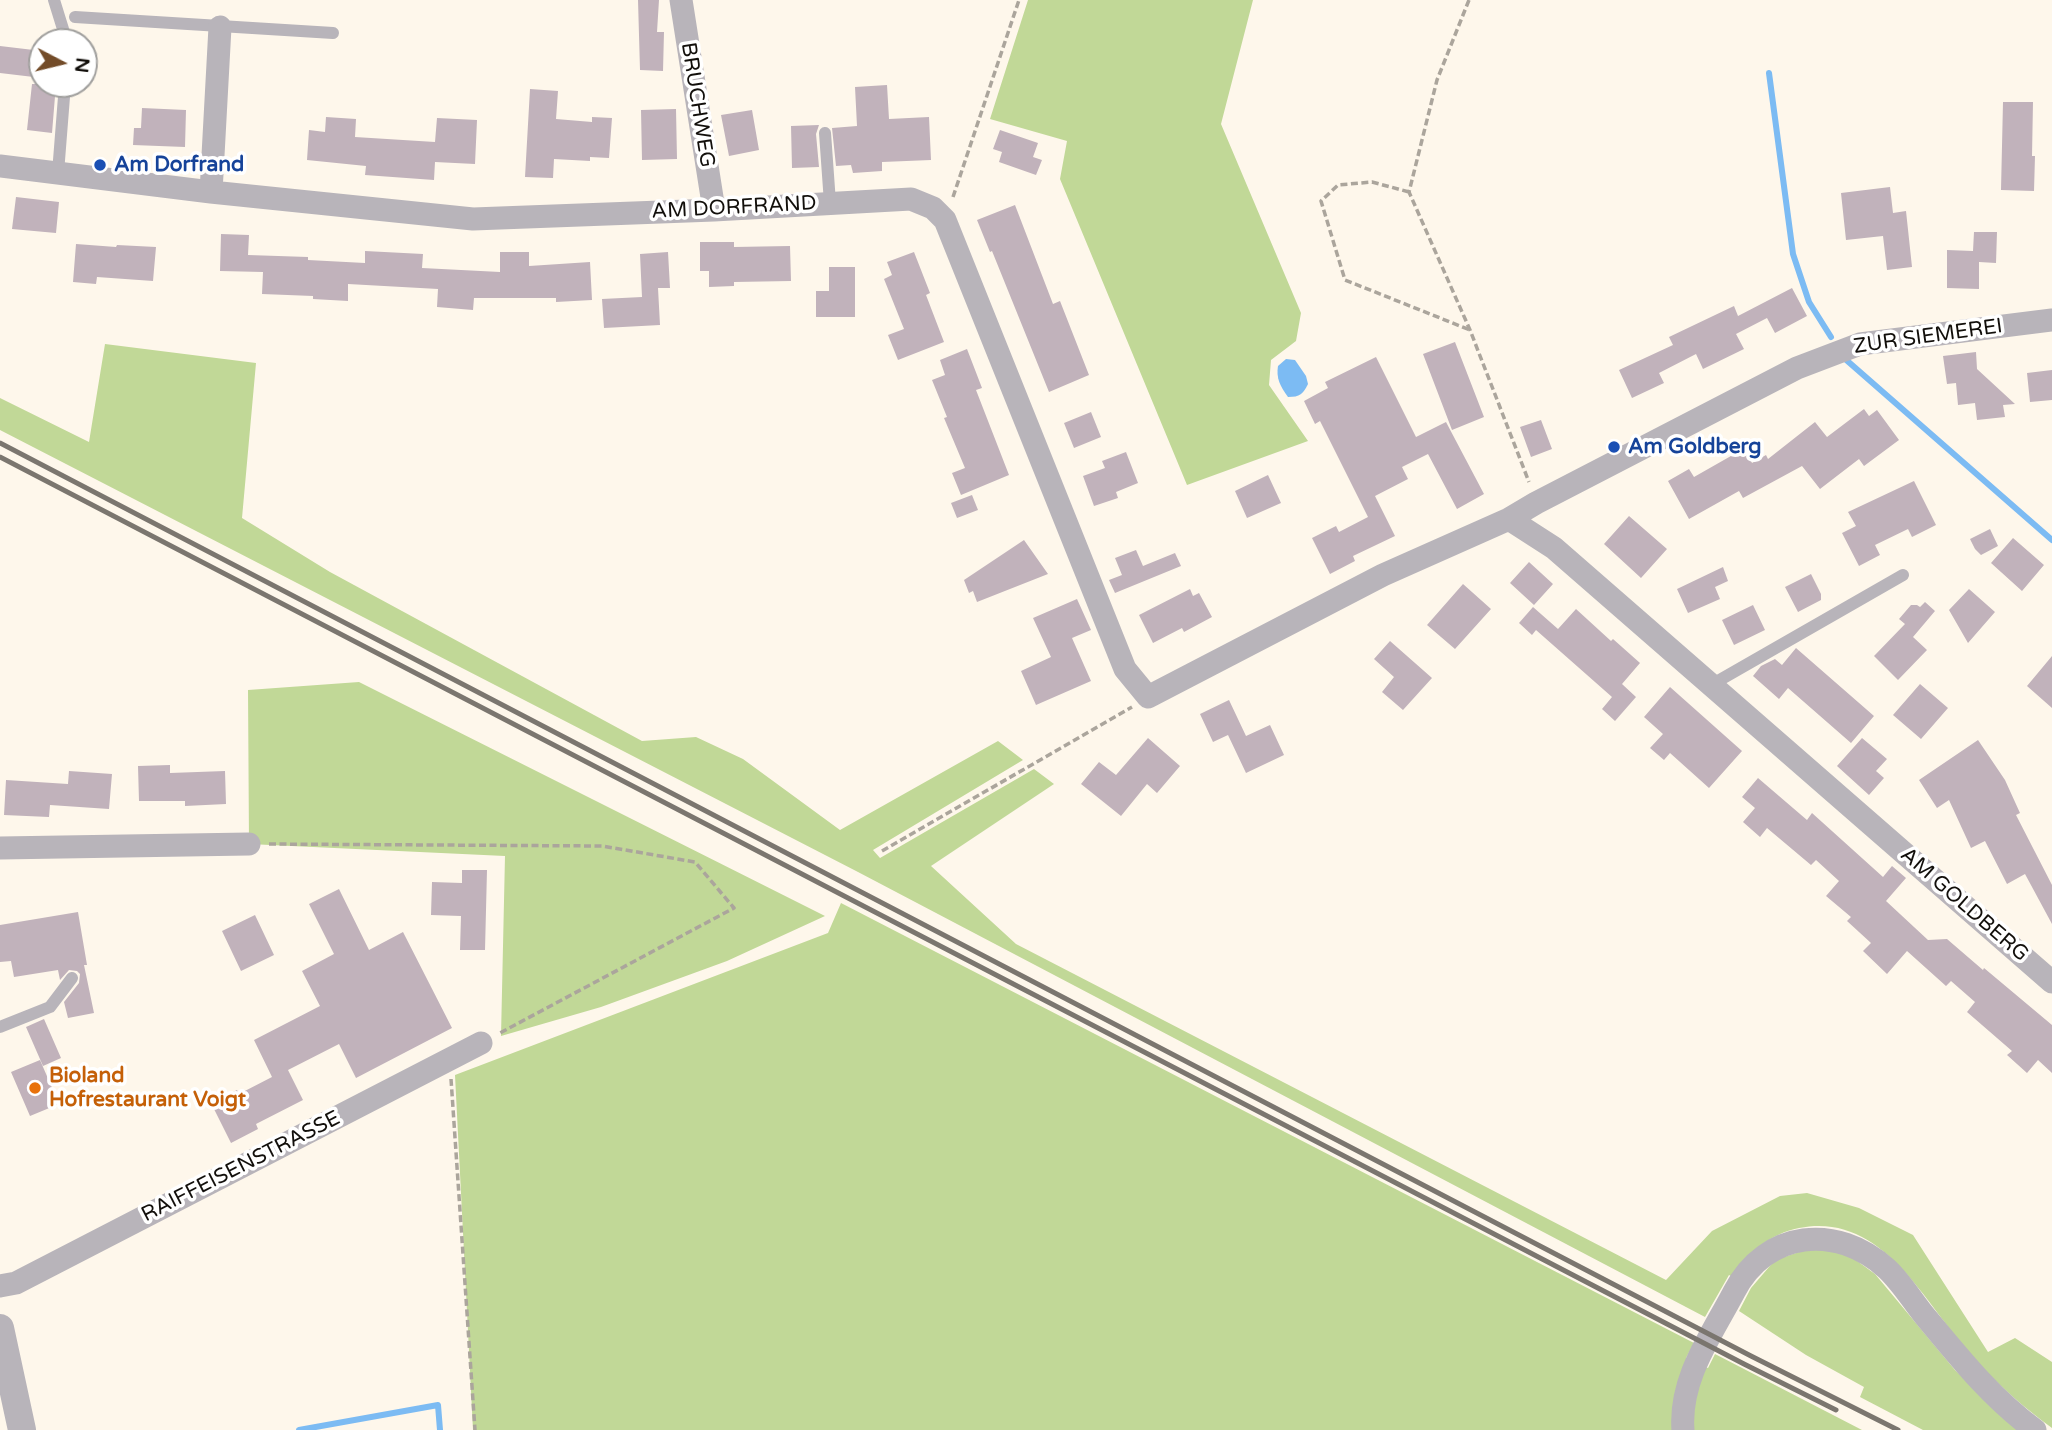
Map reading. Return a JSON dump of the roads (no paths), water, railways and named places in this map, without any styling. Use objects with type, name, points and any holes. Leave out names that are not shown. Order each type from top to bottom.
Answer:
[{"type":"street","name":"BRUCHWEG","points":[[681,0],[714,210]]},
{"type":"street","points":[[211,192],[220,27]]},
{"type":"street","name":"AM DORFRAND","points":[[0,166],[211,192],[474,219],[911,199],[933,208],[945,220],[1125,670],[1148,697],[1383,575],[1509,519]]},
{"type":"street","name":"ZUR SIEMEREI","points":[[1509,519],[1797,368],[1834,353],[1860,344],[2052,320]]},
{"type":"street","name":"AM GOLDBERG","points":[[1509,519],[1554,548],[2052,982]]},
{"type":"street","points":[[0,848],[249,844]]},
{"type":"street","name":"RAIFFEISENSTRASSE","points":[[0,1286],[16,1283],[481,1043]]},
{"type":"street","points":[[1683,1430],[1681,1411],[1689,1378],[1739,1283],[1757,1263],[1782,1245],[1807,1238],[1832,1240],[1857,1248],[1887,1269],[1973,1375],[2017,1417],[2035,1430]]},
{"type":"street","points":[[0,1328],[22,1430]]},
{"type":"lane","points":[[54,0],[63,28]]},
{"type":"lane","points":[[75,17],[333,33]]},
{"type":"lane","points":[[58,173],[64,98]]},
{"type":"lane","points":[[825,133],[830,203]]},
{"type":"lane","points":[[1711,685],[1903,575]]},
{"type":"lane","points":[[0,1027],[50,1007],[72,978]]},
{"type":"water","points":[[1286,359],[1295,360],[1306,376],[1308,384],[1298,396],[1288,397],[1278,378],[1278,366]]},
{"type":"waterway","points":[[1769,73],[1793,254],[1809,302],[1831,337]]},
{"type":"waterway","points":[[1844,358],[2052,540]]},
{"type":"waterway","points":[[299,1430],[438,1405],[440,1430]]},
{"type":"railway","points":[[0,443],[1751,1356],[1898,1430]]},
{"type":"railway","points":[[0,457],[1836,1410]]},
{"type":"place","name":"Am Dorfrand","points":[[100,165]]},
{"type":"place","name":"Am Goldberg","points":[[1614,447]]},
{"type":"place","name":"Bioland Hofrestaurant Voigt","points":[[35,1088]]}]
